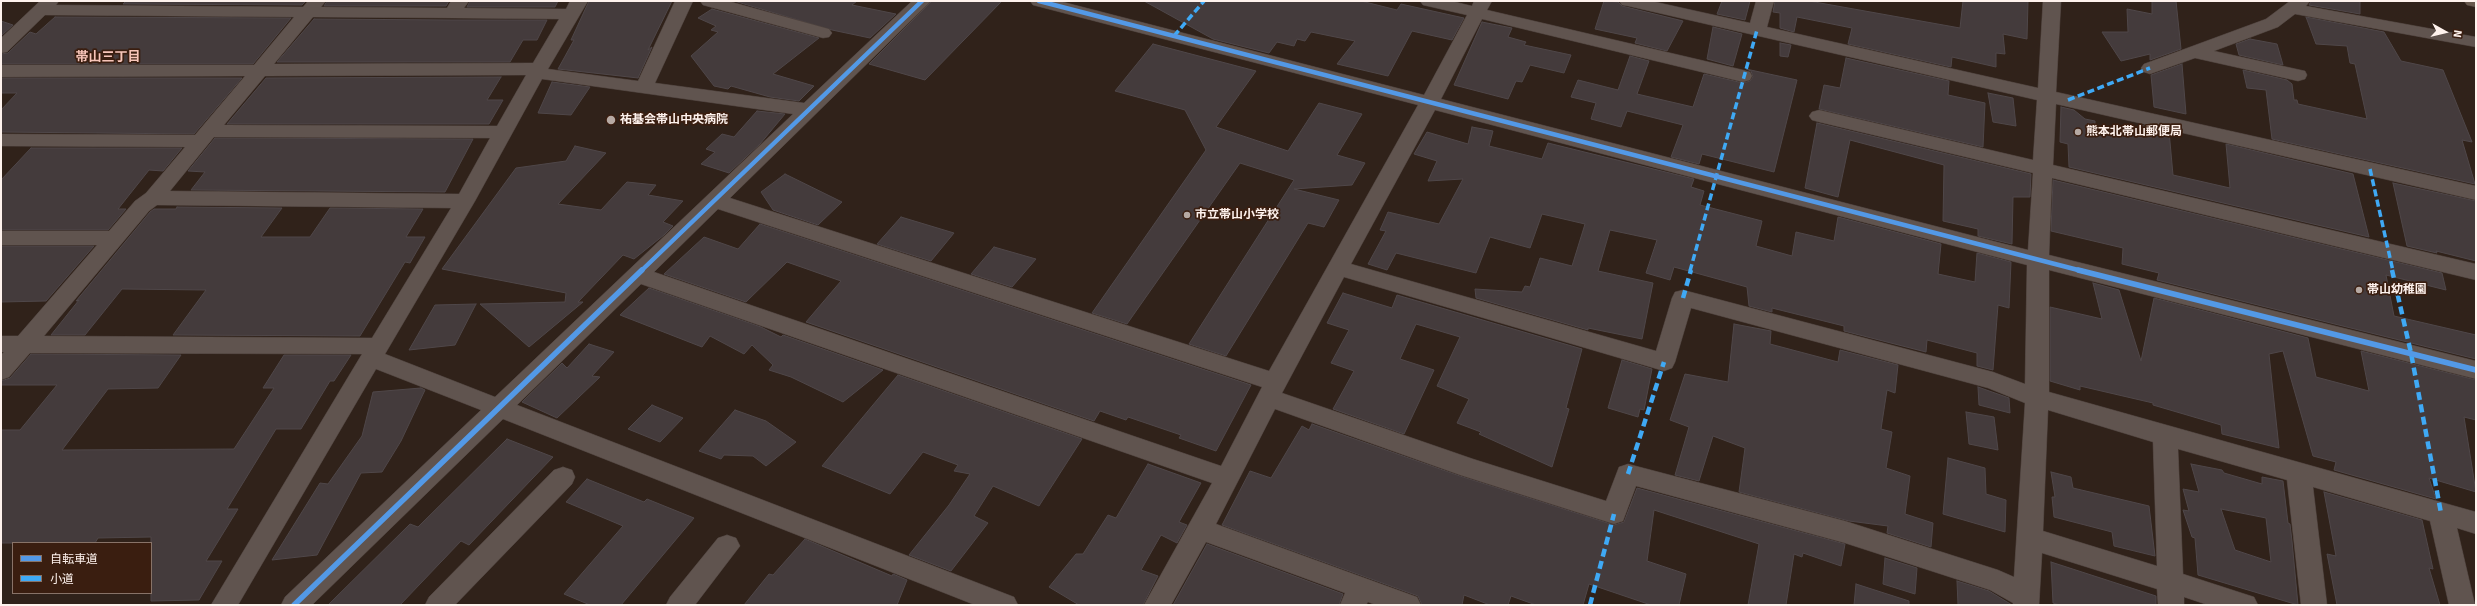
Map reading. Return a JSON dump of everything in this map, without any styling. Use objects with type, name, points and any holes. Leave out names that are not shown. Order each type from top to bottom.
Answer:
[{"type":"street","points":[[644,88],[684,1]]},
{"type":"street","points":[[708,1],[824,33]]},
{"type":"street","points":[[294,605],[636,274],[922,1]]},
{"type":"street","points":[[1039,1],[2038,260],[2476,370]]},
{"type":"street","points":[[1429,1],[1479,7],[1743,76]]},
{"type":"street","points":[[1628,1],[2476,193]]},
{"type":"street","points":[[1757,30],[1764,1]]},
{"type":"street","points":[[2026,601],[2037,398],[2038,260],[2052,1]]},
{"type":"street","points":[[1,48],[45,5],[575,8]]},
{"type":"street","points":[[2150,68],[2272,23],[2296,5],[2476,42]]},
{"type":"street","points":[[1,371],[142,206],[154,198],[262,70],[312,6]]},
{"type":"street","points":[[1157,605],[1200,530],[1272,390],[1429,103],[1479,7]]},
{"type":"street","points":[[224,605],[465,201],[537,71],[575,8]]},
{"type":"street","points":[[2195,52],[2298,75]]},
{"type":"street","points":[[1,71],[537,71],[644,88],[809,110]]},
{"type":"street","points":[[1819,116],[2476,272]]},
{"type":"street","points":[[1,140],[504,132]]},
{"type":"street","points":[[154,198],[465,201]]},
{"type":"street","points":[[713,200],[1272,390],[1469,468],[1614,514],[1628,474],[1846,532],[1998,581],[2026,601]]},
{"type":"street","points":[[1,238],[114,238]]},
{"type":"street","points":[[1339,268],[1664,362],[1683,298],[1993,381],[2037,398],[2165,436],[2476,523]]},
{"type":"street","points":[[636,274],[1226,478]]},
{"type":"street","points":[[1,344],[374,352],[499,407],[1005,605]]},
{"type":"street","points":[[2165,436],[2171,594]]},
{"type":"street","points":[[2299,473],[2314,605]]},
{"type":"street","points":[[438,605],[563,477]]},
{"type":"street","points":[[2441,514],[2462,605]]},
{"type":"street","points":[[1200,530],[1357,596],[1408,605]]},
{"type":"street","points":[[2029,538],[2171,594],[2245,605]]},
{"type":"street","points":[[679,605],[727,546]]},
{"type":"building","points":[[126,1],[306,1],[302,5],[123,4]]},
{"type":"building","points":[[327,1],[449,1],[446,6],[324,6]]},
{"type":"building","points":[[470,1],[558,1],[555,7],[467,7]]},
{"type":"building","points":[[589,1],[672,1],[648,50],[652,47],[638,78],[558,69],[574,40],[571,40]]},
{"type":"building","points":[[734,1],[857,1],[852,5],[896,14],[870,38],[832,30]]},
{"type":"building","points":[[932,1],[1002,1],[925,80],[869,64]]},
{"type":"building","points":[[1144,1],[1361,1],[1397,10],[1401,4],[1464,18],[1452,40],[1412,31],[1388,76],[1337,64],[1355,41],[1311,32],[1305,41],[1297,39],[1294,46],[1277,42],[1269,53],[1213,39]]},
{"type":"building","points":[[1604,1],[1618,2],[1622,6],[1683,21],[1667,51],[1635,43],[1637,38],[1595,29]]},
{"type":"building","points":[[1722,1],[1750,1],[1745,20],[1717,14]]},
{"type":"building","points":[[1775,1],[1809,1],[1960,28],[1963,1],[2028,1],[2027,39],[2003,34],[2005,54],[1996,53],[1996,67],[1952,57],[1951,67],[1848,44],[1852,28],[1797,17],[1794,32],[1780,28],[1780,13],[1773,12]]},
{"type":"building","points":[[2152,1],[2176,1],[2181,49],[2150,60],[2150,54],[2121,61],[2102,32],[2128,32],[2127,9],[2152,14]]},
{"type":"building","points":[[2311,1],[2360,1],[2360,14],[2309,5]]},
{"type":"building","points":[[712,9],[819,38],[773,74],[814,86],[799,101],[770,97],[731,86],[728,89],[714,86],[691,56],[718,32],[711,30],[716,26],[698,18]]},
{"type":"building","points":[[55,17],[291,18],[253,64],[1,64],[1,54],[8,53],[30,32],[36,34]]},
{"type":"building","points":[[2306,17],[2384,32],[2401,61],[2443,70],[2472,142],[2462,140],[2475,184],[2272,139],[2266,90],[2247,88],[2243,70],[2287,80],[2292,84],[2294,100],[2297,100],[2298,104],[2367,119],[2355,64],[2350,63],[2347,46],[2316,44]]},
{"type":"building","points":[[314,19],[547,20],[537,40],[523,40],[510,62],[277,62]]},
{"type":"building","points":[[1,21],[13,25],[1,36]]},
{"type":"building","points":[[1482,22],[1512,28],[1508,37],[1526,42],[1524,45],[1571,55],[1564,73],[1530,65],[1522,82],[1516,81],[1508,99],[1454,85]]},
{"type":"building","points":[[1713,27],[1742,34],[1733,66],[1707,59]]},
{"type":"building","points":[[2250,39],[2277,44],[2283,65],[2239,55],[2236,44]]},
{"type":"building","points":[[1780,43],[1791,45],[1788,57],[1780,56]]},
{"type":"building","points":[[1153,44],[1256,71],[1216,127],[1288,151],[1319,103],[1362,114],[1337,155],[1365,163],[1352,185],[1294,189],[1339,200],[1324,227],[1308,223],[1226,356],[1189,344],[1294,180],[1240,163],[1127,324],[1092,313],[1206,150],[1185,110],[1115,91]]},
{"type":"building","points":[[1630,56],[1649,61],[1637,94],[1693,107],[1704,74],[1743,83],[1750,81],[1753,77],[1751,71],[1746,69],[1797,80],[1774,172],[1702,154],[1699,164],[1671,157],[1683,125],[1627,111],[1621,127],[1591,119],[1596,103],[1571,97],[1578,80],[1618,90]]},
{"type":"building","points":[[1846,58],[1949,81],[1948,95],[1985,103],[1983,147],[1819,109],[1824,85],[1840,88]]},
{"type":"building","points":[[2182,64],[2186,114],[2154,107],[2151,75]]},
{"type":"building","points":[[501,77],[487,100],[503,100],[489,124],[227,124],[266,78]]},
{"type":"building","points":[[1,78],[242,78],[194,134],[1,132],[1,110],[17,93],[1,93]]},
{"type":"building","points":[[552,82],[590,87],[571,115],[538,113]]},
{"type":"building","points":[[1988,93],[2013,98],[2016,126],[1993,122]]},
{"type":"building","points":[[2061,107],[2074,110],[2085,119],[2095,121],[2095,126],[2140,136],[2139,125],[2169,131],[2173,175],[2230,188],[2226,144],[2353,174],[2369,237],[2069,167],[2068,144],[2060,142]]},
{"type":"building","points":[[757,111],[785,114],[760,144],[729,173],[701,164],[715,152],[706,149],[722,134],[734,137]]},
{"type":"building","points":[[1817,123],[2031,174],[2030,197],[2013,197],[2012,244],[1978,236],[1978,229],[1943,221],[1944,165],[1850,140],[1838,197],[1805,188]]},
{"type":"building","points":[[1472,127],[1493,131],[1489,146],[1542,159],[1548,143],[1694,179],[1691,187],[1704,191],[1700,205],[1762,221],[1756,246],[1792,256],[1796,232],[1834,241],[1838,217],[1941,244],[1938,274],[1975,282],[1977,253],[2011,262],[2009,308],[1998,305],[1993,370],[1977,366],[1977,353],[1927,340],[1926,352],[1844,331],[1844,326],[1772,308],[1772,312],[1749,306],[1747,287],[1674,267],[1670,280],[1646,273],[1657,240],[1610,230],[1598,271],[1653,283],[1642,339],[1588,328],[1588,330],[1476,298],[1475,289],[1522,292],[1525,286],[1530,287],[1540,258],[1572,266],[1585,224],[1542,214],[1530,248],[1490,237],[1476,273],[1396,253],[1387,270],[1368,264],[1386,231],[1380,230],[1388,212],[1439,224],[1463,179],[1428,181],[1437,161],[1414,154],[1427,132],[1468,144]]},
{"type":"building","points":[[215,138],[473,139],[445,192],[191,190],[205,172],[188,171]]},
{"type":"building","points":[[575,146],[606,153],[558,204],[601,210],[627,182],[656,185],[648,195],[683,201],[663,222],[673,226],[664,235],[634,259],[623,255],[578,302],[583,302],[529,347],[480,304],[565,302],[566,293],[442,269],[516,168],[566,161]]},
{"type":"building","points":[[31,148],[182,148],[163,171],[149,170],[118,209],[126,209],[108,230],[1,230],[1,180]]},
{"type":"building","points":[[785,174],[842,202],[818,225],[773,210],[761,192]]},
{"type":"building","points":[[2053,180],[2442,273],[2446,290],[2386,275],[2394,316],[2476,335],[2476,359],[2157,280],[2159,273],[2122,264],[2123,248],[2051,231]]},
{"type":"building","points":[[2393,183],[2476,201],[2476,261],[2436,251],[2437,253],[2407,246]]},
{"type":"building","points":[[177,207],[282,208],[261,237],[310,237],[330,208],[423,209],[406,237],[425,237],[410,263],[405,262],[360,336],[173,335],[206,290],[122,289],[85,335],[51,335],[79,300],[76,301],[150,212],[154,209],[176,209]]},
{"type":"building","points":[[901,217],[954,233],[931,261],[877,244]]},
{"type":"building","points":[[760,224],[1251,385],[1216,451],[1179,438],[1181,435],[1128,417],[1126,420],[1100,411],[1094,421],[806,322],[841,281],[787,262],[746,302],[664,274],[704,237],[738,249]]},
{"type":"building","points":[[1,246],[94,246],[46,301],[1,302]]},
{"type":"building","points":[[994,247],[1036,259],[1012,287],[971,274]]},
{"type":"building","points":[[2093,283],[2119,290],[2141,361],[2154,298],[2308,338],[2316,377],[2369,391],[2361,351],[2476,380],[2476,420],[2464,417],[2476,492],[2429,478],[2436,499],[2334,470],[2336,462],[2313,456],[2283,351],[2269,354],[2279,448],[2222,434],[2221,425],[2153,405],[2153,403],[2080,386],[2080,390],[2050,381],[2050,307],[2102,319]]},
{"type":"building","points":[[649,288],[761,327],[781,337],[783,335],[883,370],[843,402],[791,377],[769,370],[773,365],[752,345],[744,354],[710,336],[702,347],[620,315]]},
{"type":"building","points":[[1343,293],[1392,308],[1397,295],[1582,349],[1566,408],[1569,409],[1552,467],[1479,434],[1481,432],[1457,423],[1469,399],[1437,386],[1460,337],[1416,324],[1400,359],[1434,370],[1404,434],[1333,409],[1354,371],[1331,363],[1349,330],[1327,323]]},
{"type":"building","points":[[476,304],[455,345],[409,350],[435,305]]},
{"type":"building","points":[[1734,324],[1771,331],[1770,344],[1838,362],[1840,350],[1898,365],[1895,393],[1887,390],[1881,429],[1892,432],[1886,468],[1910,476],[1905,514],[1933,523],[1931,547],[1887,533],[1888,526],[1849,521],[1739,492],[1745,448],[1713,436],[1699,481],[1675,475],[1689,427],[1670,420],[1685,374],[1728,382]]},
{"type":"building","points":[[589,344],[614,352],[592,376],[600,377],[557,418],[522,402],[562,363],[567,368]]},
{"type":"building","points":[[31,354],[181,355],[158,388],[108,389],[62,450],[234,449],[274,388],[263,388],[284,355],[351,355],[334,381],[330,381],[301,429],[276,429],[227,509],[238,509],[206,561],[222,561],[199,600],[151,601],[151,537],[98,538],[96,542],[1,543],[1,430],[20,430],[57,385],[1,385],[1,381],[10,378]]},
{"type":"building","points":[[1622,360],[1652,369],[1644,410],[1640,409],[1638,417],[1608,408]]},
{"type":"building","points":[[898,375],[1082,439],[1039,506],[993,486],[974,516],[988,523],[951,571],[909,555],[949,505],[970,474],[954,471],[958,465],[923,452],[890,494],[822,466]]},
{"type":"building","points":[[1978,387],[2009,398],[2010,413],[1979,405]]},
{"type":"building","points":[[421,388],[425,390],[401,441],[382,472],[361,473],[317,555],[272,560],[320,483],[328,484],[362,436],[373,392]]},
{"type":"building","points":[[652,405],[683,418],[660,442],[628,429]]},
{"type":"building","points":[[735,410],[766,421],[796,442],[766,466],[753,456],[724,455],[721,459],[699,451]]},
{"type":"building","points":[[1966,412],[1994,417],[1998,450],[1969,444]]},
{"type":"building","points":[[1312,424],[1460,476],[1614,525],[1624,522],[1637,488],[1845,544],[1841,566],[1803,553],[1802,557],[1794,554],[1786,605],[1748,605],[1759,544],[1654,510],[1647,561],[1686,574],[1679,605],[1651,605],[1589,584],[1583,605],[1536,605],[1511,596],[1508,605],[1490,605],[1464,595],[1462,605],[1422,605],[1418,596],[1222,525],[1250,471],[1271,478],[1302,426],[1309,430]]},
{"type":"building","points":[[507,439],[553,457],[469,545],[461,541],[400,605],[328,605],[410,524],[418,527]]},
{"type":"building","points":[[1948,458],[1985,468],[1986,494],[2006,500],[2005,532],[1943,514]]},
{"type":"building","points":[[1148,464],[1201,483],[1179,522],[1187,525],[1177,543],[1161,535],[1141,570],[1158,576],[1143,605],[1079,605],[1049,587],[1076,554],[1083,554],[1108,515],[1116,518]]},
{"type":"building","points":[[2191,464],[2222,470],[2224,473],[2262,484],[2262,477],[2283,481],[2288,523],[2290,524],[2298,605],[2198,575],[2195,538],[2192,537],[2183,510],[2189,511],[2183,489],[2199,492]],"holes":[[[2221,509],[2266,518],[2271,562],[2235,550]]]},
{"type":"building","points":[[2051,472],[2071,477],[2073,488],[2149,506],[2155,556],[2114,546],[2112,532],[2054,517],[2052,497],[2055,497]]},
{"type":"building","points":[[587,479],[644,502],[647,499],[694,518],[621,605],[590,605],[564,594],[623,526],[566,502]]},
{"type":"building","points":[[2324,492],[2422,520],[2433,569],[2429,568],[2440,605],[2337,605],[2327,554],[2336,556]]},
{"type":"building","points":[[805,539],[892,576],[893,574],[907,580],[897,605],[744,605],[769,574],[773,575]]},
{"type":"building","points":[[1207,544],[1343,594],[1339,605],[1173,605]]},
{"type":"building","points":[[1885,558],[1917,568],[1915,594],[1883,584]]},
{"type":"building","points":[[2051,562],[2156,596],[2156,605],[2060,605],[2053,603]]},
{"type":"building","points":[[1957,581],[1989,591],[2012,605],[1958,605]]},
{"type":"building","points":[[1856,584],[1909,601],[1909,605],[1854,605]]},
{"type":"marked path","points":[[1174,36],[1204,1]]},
{"type":"marked path","points":[[1683,298],[1757,30]]},
{"type":"marked path","points":[[2068,100],[2150,68]]},
{"type":"marked path","points":[[2370,169],[2411,353],[2441,513]]},
{"type":"marked path","points":[[1628,474],[1664,362]]},
{"type":"marked path","points":[[1590,605],[1614,514]]},
{"type":"cycle path","points":[[294,605],[922,1]]},
{"type":"cycle path","points":[[1039,1],[2038,260],[2476,370]]},
{"type":"place","name":"祐基会帯山中央病院","points":[[611,120]]},
{"type":"place","name":"熊本北帯山郵便局","points":[[2078,132]]},
{"type":"place","name":"市立帯山小学校","points":[[1187,215]]},
{"type":"place","name":"帯山幼稚園","points":[[2359,290]]},
{"type":"district","name":"帯山三丁目","points":[[108,58]]}]
